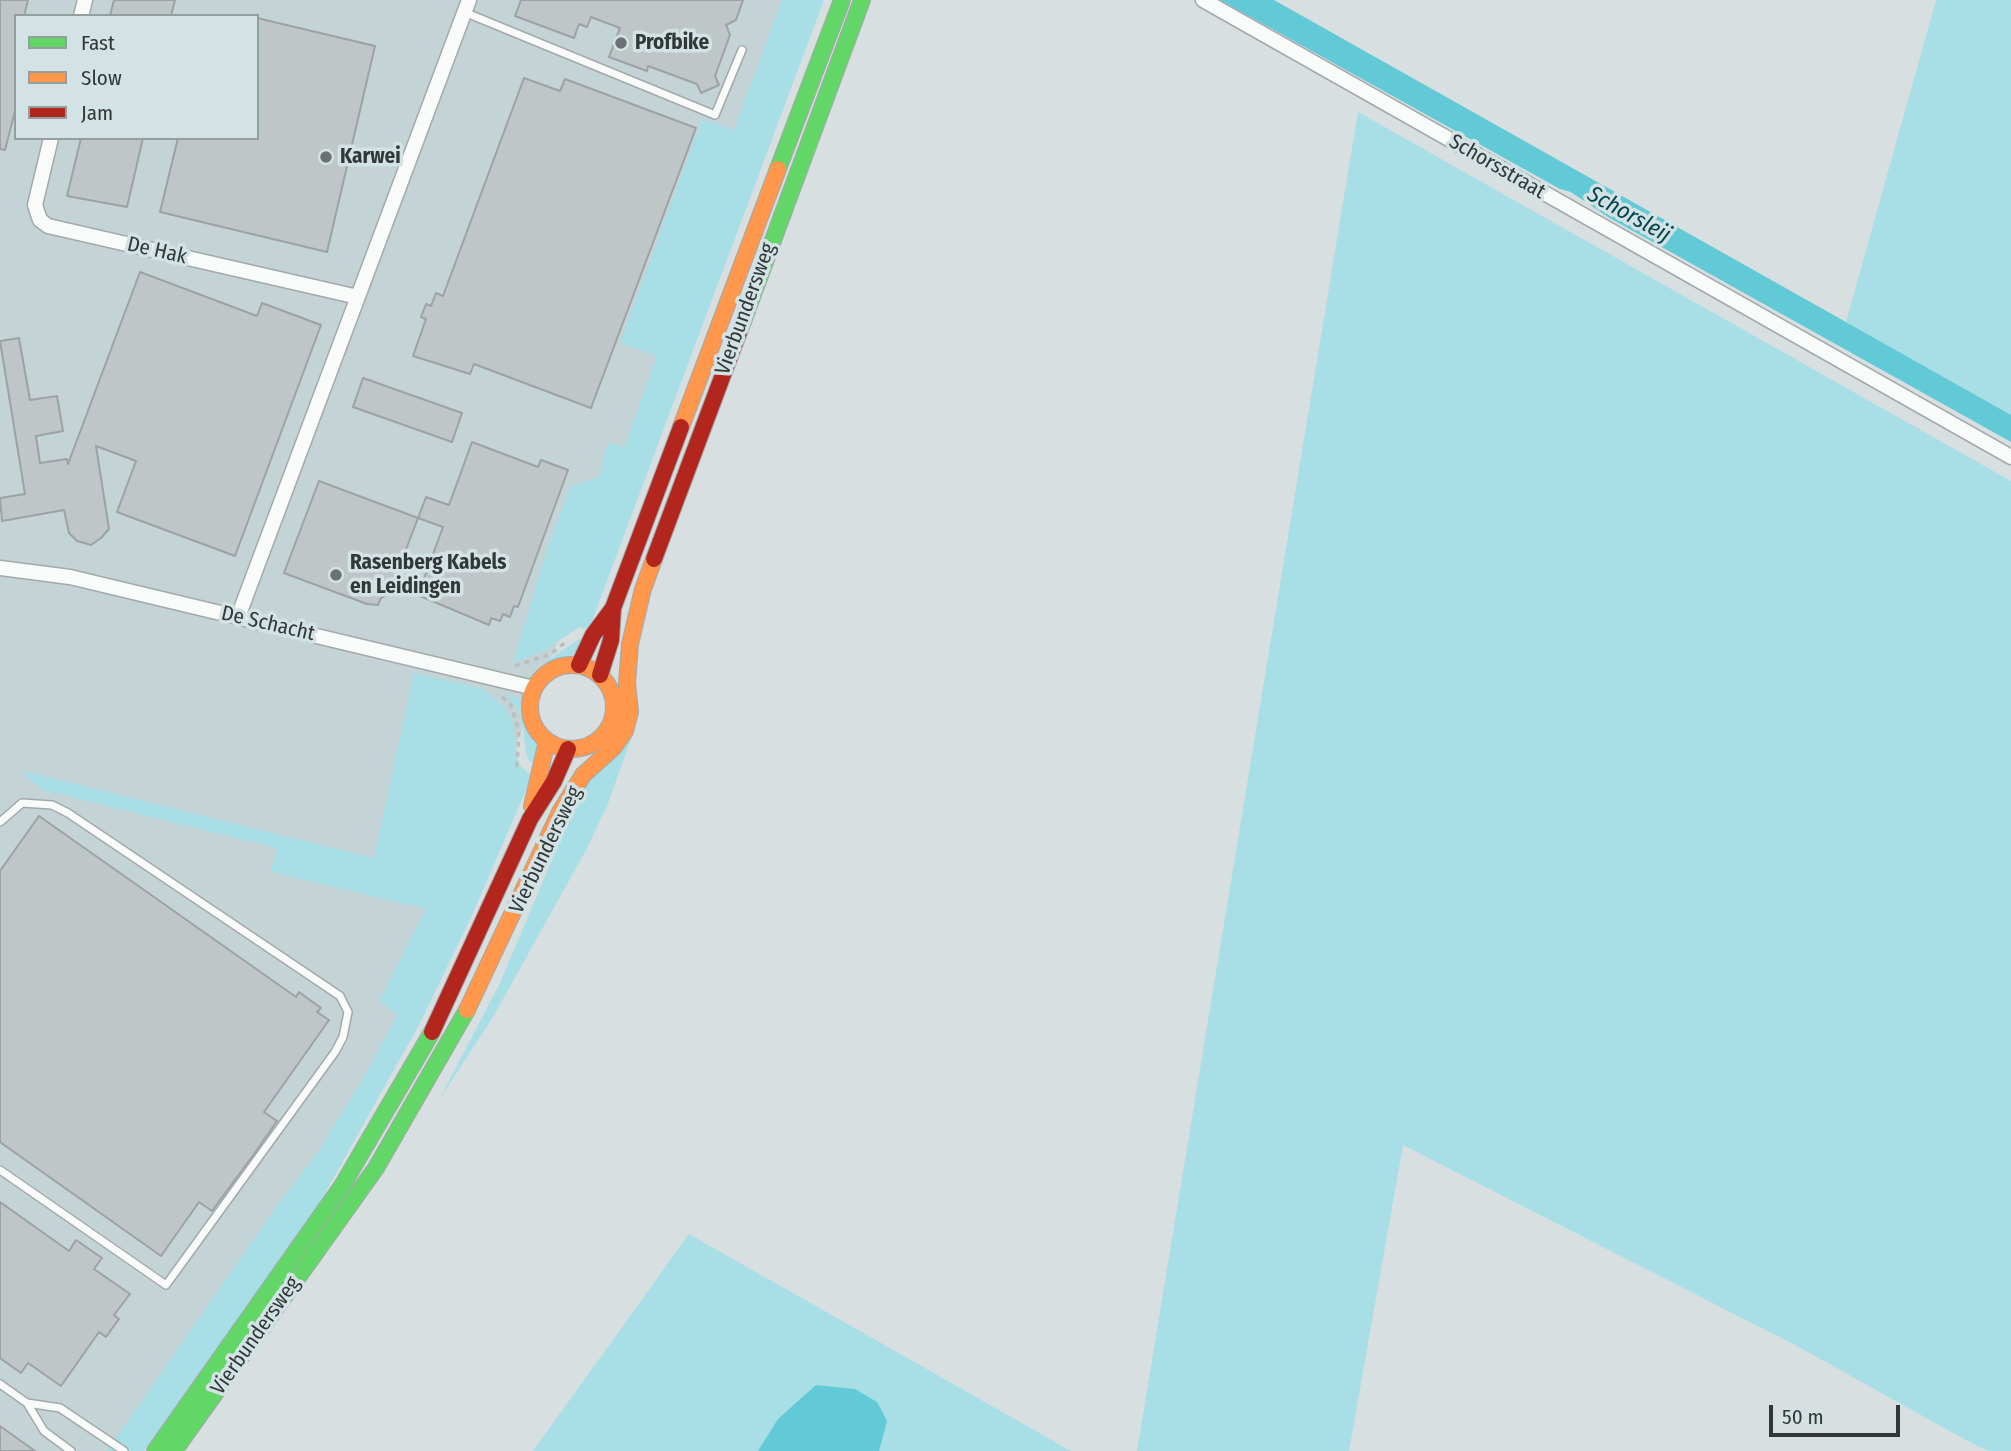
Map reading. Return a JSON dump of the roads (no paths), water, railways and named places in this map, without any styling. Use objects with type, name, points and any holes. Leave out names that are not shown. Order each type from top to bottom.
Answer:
[{"type":"main road","name":"Vierbundersweg","points":[[579,665],[593,635],[613,608],[842,0]]},
{"type":"main road","name":"Vierbundersweg","points":[[155,1451],[241,1344],[383,1156],[460,1024],[560,812],[583,775],[614,747],[625,731],[629,712],[627,683],[631,644],[643,589],[862,0]]},
{"type":"main road","name":"Vierbundersweg","points":[[600,675],[611,640],[613,608]]},
{"type":"main road","points":[[579,665],[600,675],[610,687],[614,701],[610,723],[597,741],[568,749],[547,741],[537,730],[531,717],[530,702],[534,688],[553,669],[579,665]]},
{"type":"main road","name":"Vierbundersweg","points":[[530,819],[547,741]]},
{"type":"main road","name":"Vierbundersweg","points":[[174,1451],[423,1052],[530,819],[554,781],[568,749]]},
{"type":"street","name":"Schorsstraat","points":[[1203,0],[2011,457]]},
{"type":"street","points":[[238,617],[467,6]]},
{"type":"street","name":"De Hak","points":[[51,140],[35,205],[40,220],[48,226],[358,296]]},
{"type":"street","points":[[734,286],[752,292]]},
{"type":"street","name":"De Schacht","points":[[0,568],[70,577],[534,688]]},
{"type":"lane","points":[[467,6],[715,115],[742,50]]},
{"type":"lane","points":[[0,822],[22,803],[52,805],[68,813],[340,996],[348,1012],[343,1037],[335,1052],[166,1285],[0,1170]]},
{"type":"lane","points":[[0,1384],[27,1403],[44,1432],[66,1450]]},
{"type":"lane","points":[[27,1403],[60,1408],[124,1451]]},
{"type":"water","name":"Schorsleij","points":[[1220,0],[1274,0],[2011,415],[2011,442],[1608,217],[1571,192],[1560,189]]},
{"type":"water","points":[[816,1385],[855,1389],[877,1402],[887,1421],[879,1451],[758,1451],[778,1419]]},
{"type":"place","name":"Profbike","points":[[621,43]]},
{"type":"place","name":"Karwei","points":[[326,157]]},
{"type":"place","name":"Rasenberg Kabels en Leidingen","points":[[336,575]]}]
